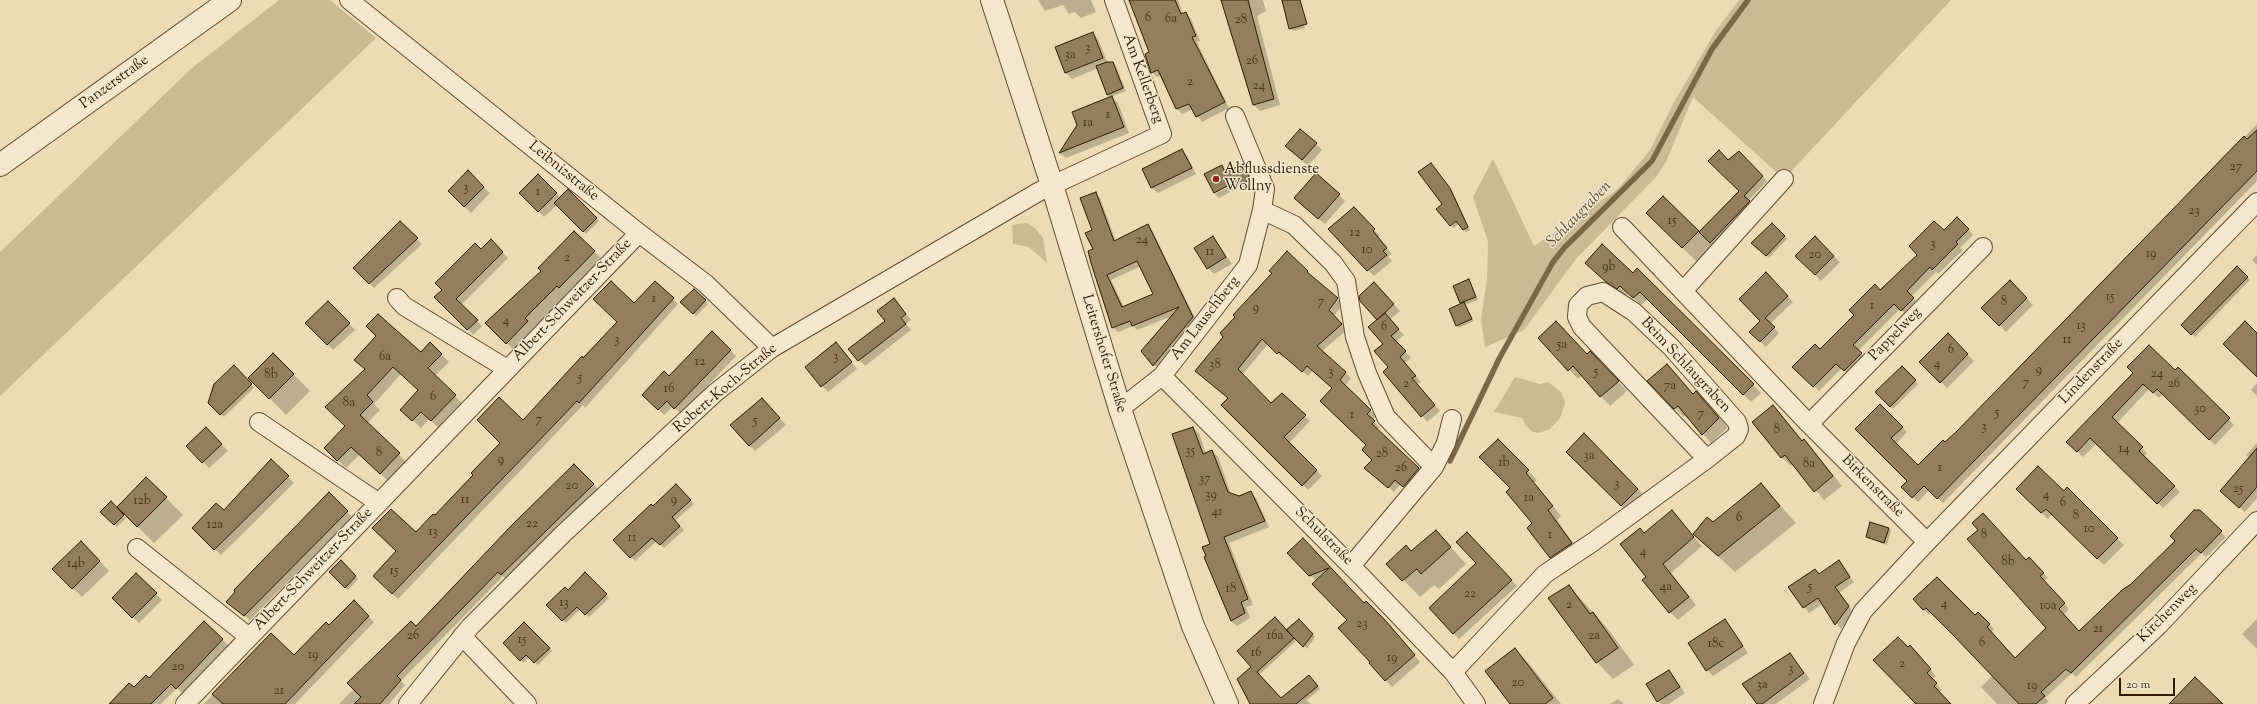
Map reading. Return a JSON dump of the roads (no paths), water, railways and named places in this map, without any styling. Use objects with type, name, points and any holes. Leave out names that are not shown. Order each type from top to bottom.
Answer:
[{"type":"street","name":"Panzerstraße","points":[[0,165],[230,0]]},
{"type":"street","name":"Leibnizstraße","points":[[349,0],[639,233],[706,284],[772,348]]},
{"type":"street","name":"Leitershofer Straße","points":[[992,0],[1052,185],[1120,409],[1193,626],[1227,704]]},
{"type":"street","name":"Am Kellerberg","points":[[1052,185],[1162,134],[1114,0]]},
{"type":"street","name":"Am Lauschberg","points":[[1120,409],[1162,376],[1248,265],[1262,210],[1265,189],[1235,116]]},
{"type":"street","points":[[1683,291],[1784,179]]},
{"type":"street","name":"Robert-Koch-Straße","points":[[408,704],[462,636],[564,533],[716,393],[772,348],[1052,185]]},
{"type":"street","name":"Lindenstraße","points":[[1927,542],[2257,202]]},
{"type":"street","points":[[1262,210],[1294,225],[1333,263],[1346,281],[1355,337],[1367,373],[1386,417],[1434,467]]},
{"type":"street","name":"Birkenstraße","points":[[1622,228],[1809,424],[1927,542]]},
{"type":"street","name":"Albert-Schweitzer-Straße","points":[[185,704],[639,233]]},
{"type":"street","name":"Pappelweg","points":[[1809,424],[1983,247]]},
{"type":"street","name":"Beim Schlaugraben","points":[[1453,672],[1545,574],[1594,542],[1706,459],[1736,436],[1739,429],[1737,422],[1670,347],[1634,312],[1603,292],[1587,296],[1578,305],[1577,317],[1582,327],[1706,459]]},
{"type":"street","name":"Albert-Schweitzer-Straße","points":[[396,298],[404,306],[507,369]]},
{"type":"street","name":"Schulstraße","points":[[1162,376],[1352,566],[1453,672],[1476,704]]},
{"type":"street","points":[[1352,566],[1434,467],[1446,443],[1452,419]]},
{"type":"street","name":"Albert-Schweitzer-Straße","points":[[260,422],[379,503]]},
{"type":"street","name":"Kirchenweg","points":[[2075,704],[2158,626],[2257,521]]},
{"type":"street","points":[[1823,704],[1846,643],[1863,611],[1927,542]]},
{"type":"street","name":"Albert-Schweitzer-Straße","points":[[137,548],[249,637]]},
{"type":"street","points":[[462,636],[527,704]]},
{"type":"waterway","name":"Schlaugraben","points":[[1450,461],[1499,359],[1553,262],[1564,248],[1652,161],[1712,49],[1748,0]]},
{"type":"place","name":"Abflussdienste Wollny","points":[[1216,179]]}]
